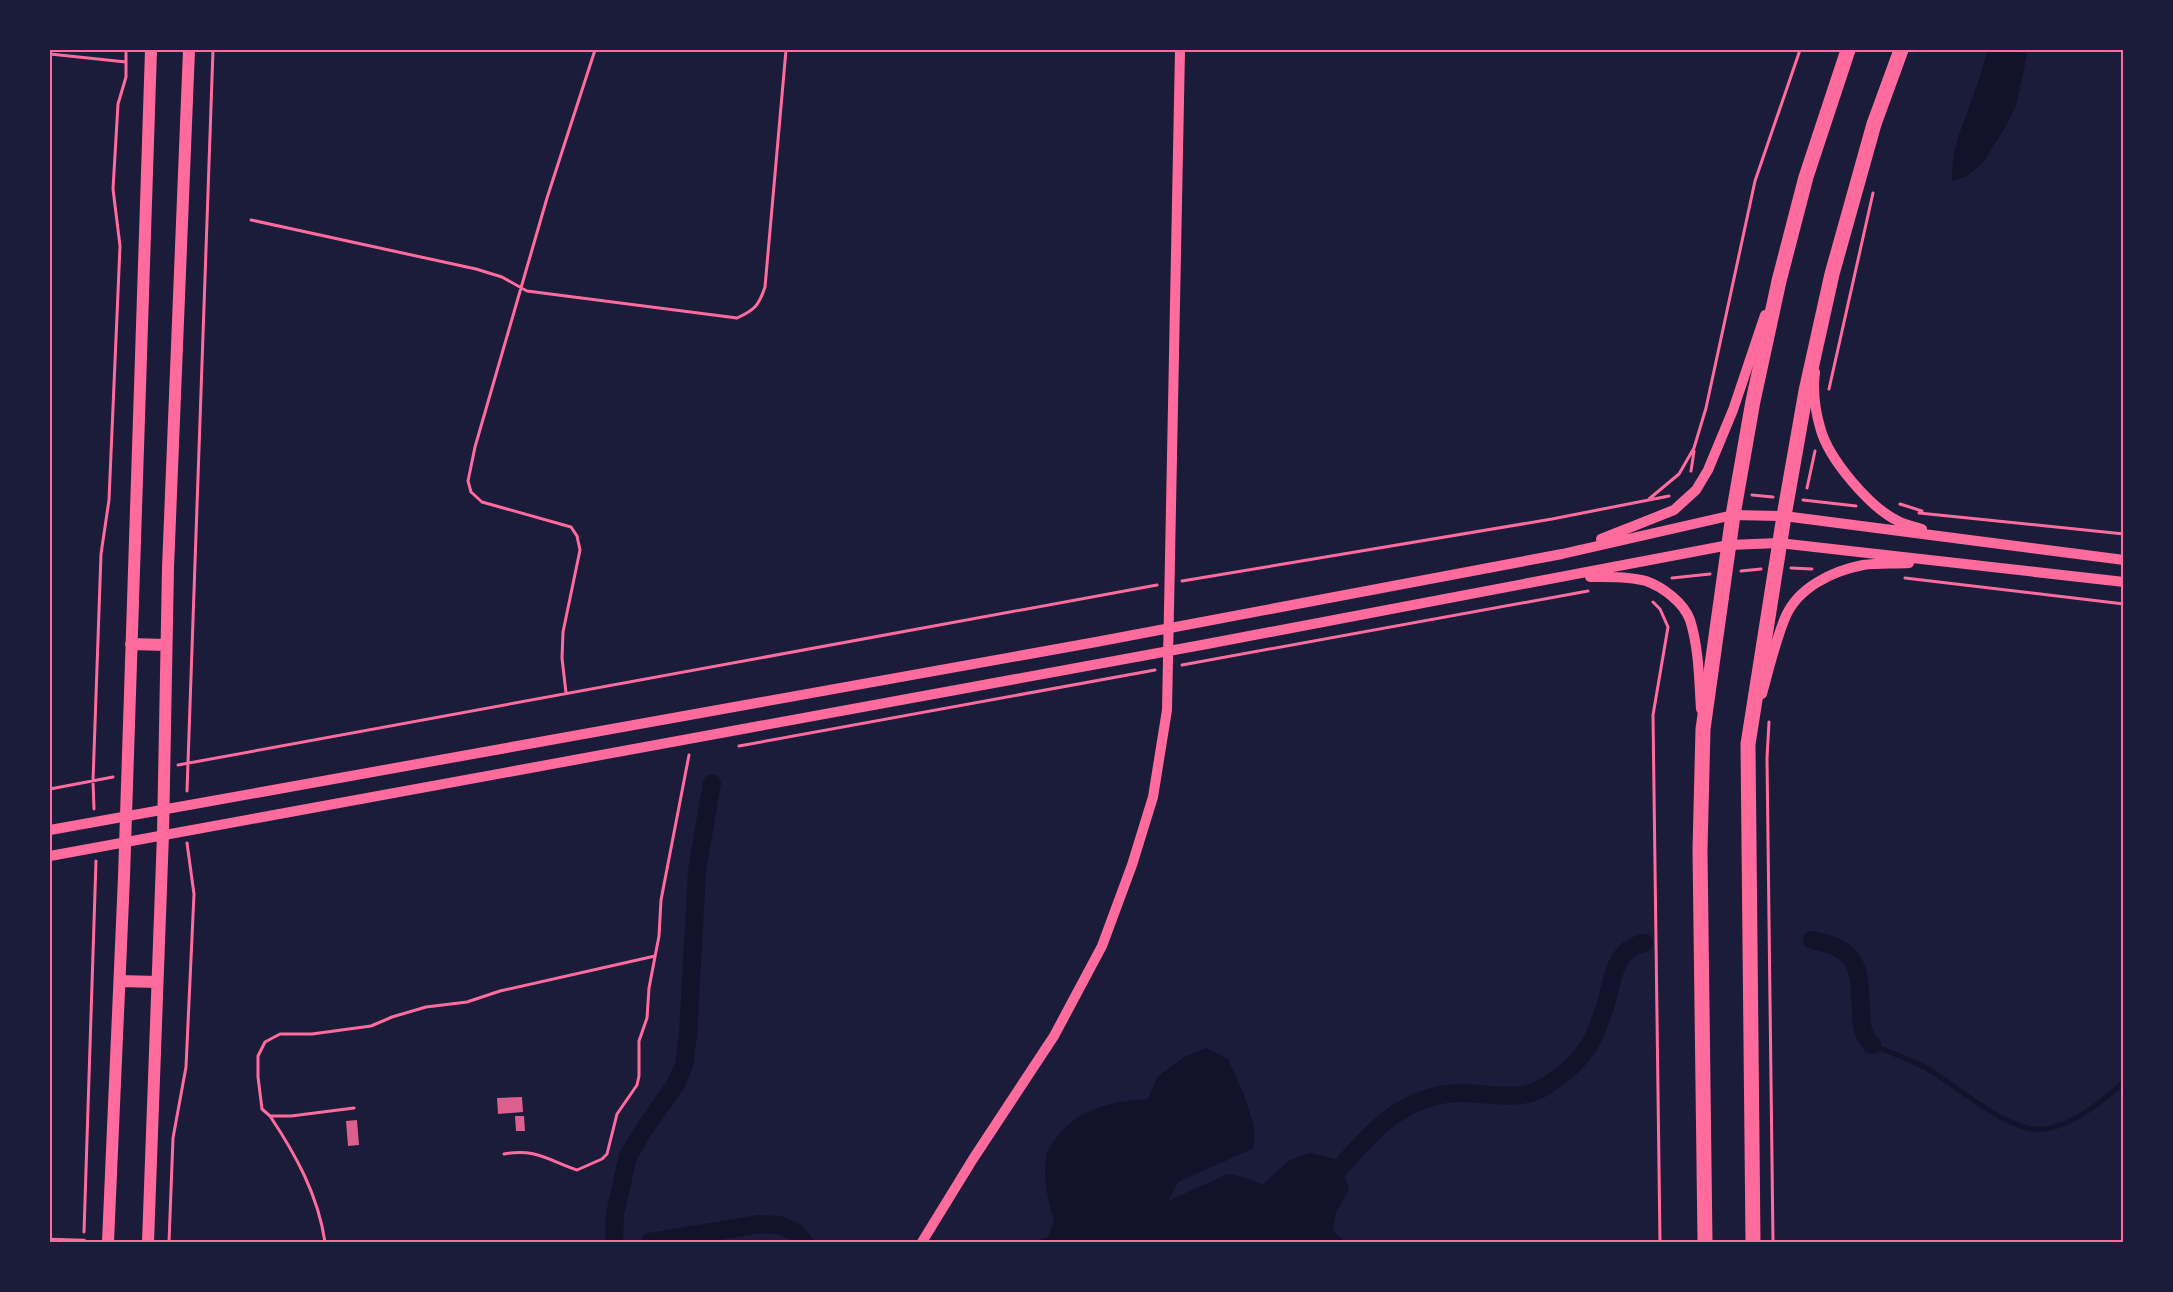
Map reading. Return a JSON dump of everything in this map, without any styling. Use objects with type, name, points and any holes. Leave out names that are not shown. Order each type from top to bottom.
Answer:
[{"type":"highway","points":[[1705,1242],[1700,850],[1703,729],[1733,515],[1753,401],[1779,281],[1806,177],[1848,50]]},
{"type":"highway","points":[[1753,1242],[1748,744],[1779,543],[1806,391],[1832,274],[1874,124],[1901,50]]},
{"type":"main road","points":[[108,1242],[120,981],[151,50]]},
{"type":"main road","points":[[148,1242],[163,850],[166,645],[189,50]]},
{"type":"main road","points":[[131,644],[166,645]]},
{"type":"main road","points":[[120,981],[157,982]]},
{"type":"street","points":[[922,1242],[973,1159],[1054,1036],[1102,946],[1132,865],[1153,797],[1167,710],[1180,50]]},
{"type":"street","points":[[1562,554],[1674,510],[1696,490],[1708,470],[1740,390],[1794,224]]},
{"type":"street","points":[[1819,333],[1814,376],[1815,403],[1820,429],[1835,458],[1869,501],[1899,522],[1948,537]]},
{"type":"street","points":[[50,830],[867,683],[1562,554],[1733,515],[1784,516],[2124,560]]},
{"type":"street","points":[[50,856],[1168,651],[1729,545],[1779,543],[2124,582]]},
{"type":"street","points":[[1748,744],[1785,617],[1795,600],[1816,583],[1840,571],[1864,565],[1949,562]]},
{"type":"street","points":[[1566,577],[1612,577],[1646,581],[1672,595],[1689,619],[1696,657],[1703,729]]},
{"type":"lane","points":[[50,1240],[84,1241]]},
{"type":"path","points":[[94,821],[93,781],[101,554],[109,500],[120,246],[113,189],[118,104],[126,77],[126,50]]},
{"type":"path","points":[[187,804],[213,50]]},
{"type":"path","points":[[566,693],[562,658],[563,632],[580,550],[577,536],[571,527],[482,502],[471,492],[468,481],[475,447],[520,287],[596,50]]},
{"type":"path","points":[[251,220],[476,269],[502,277],[527,291],[737,318],[750,313],[760,303],[765,287],[786,50]]},
{"type":"path","points":[[1648,500],[1679,474],[1694,448],[1706,408],[1755,181],[1800,50]]},
{"type":"path","points":[[50,54],[126,62]]},
{"type":"path","points":[[1827,399],[1875,183]]},
{"type":"path","points":[[1800,518],[1820,429]]},
{"type":"path","points":[[164,768],[1169,583],[1552,519],[1696,490]]},
{"type":"path","points":[[1737,494],[2124,534]]},
{"type":"path","points":[[1646,581],[1776,568],[1840,571]]},
{"type":"path","points":[[1899,578],[2124,604]]},
{"type":"path","points":[[735,746],[1588,591]]},
{"type":"path","points":[[1648,596],[1660,609],[1668,627],[1653,715],[1660,1242]]},
{"type":"path","points":[[1770,712],[1767,758],[1773,1242]]},
{"type":"path","points":[[504,1154],[530,1152],[577,1170],[596,1162],[607,1154],[617,1114],[637,1085],[639,1076],[639,1041],[646,1018],[659,936],[661,900],[689,755]]},
{"type":"path","points":[[50,789],[126,774]]},
{"type":"path","points":[[169,1242],[173,1138],[187,1056],[194,894],[187,830]]},
{"type":"path","points":[[163,850],[187,846]]},
{"type":"path","points":[[84,1241],[96,848]]},
{"type":"path","points":[[96,863],[124,858]]},
{"type":"path","points":[[325,1242],[305,1174],[295,1153],[270,1116],[262,1109],[258,1056],[265,1042],[280,1034],[312,1034],[371,1026],[426,1007],[467,1002],[500,990],[656,956]]},
{"type":"path","points":[[270,1116],[291,1116],[354,1108]]},
{"type":"shaded area","points":[[1988,50],[2028,50],[2016,106],[1983,163],[1967,176],[1952,181],[1958,138]]},
{"type":"shaded area","points":[[1206,1048],[1228,1059],[1244,1095],[1254,1126],[1254,1148],[1178,1182],[1168,1201],[1228,1174],[1247,1178],[1262,1185],[1290,1160],[1310,1153],[1335,1159],[1342,1166],[1349,1190],[1336,1212],[1333,1231],[1346,1242],[1029,1242],[1048,1237],[1054,1221],[1048,1197],[1045,1166],[1049,1149],[1063,1130],[1084,1114],[1096,1109],[1122,1102],[1148,1099],[1158,1076],[1184,1057]]},
{"type":"building","points":[[522,1097],[523,1112],[498,1114],[497,1098]]},
{"type":"building","points":[[515,1116],[524,1116],[525,1131],[516,1131]]},
{"type":"building","points":[[357,1120],[359,1145],[348,1146],[346,1121]]},
{"type":"waterway","points":[[614,1242],[615,1214],[628,1156],[676,1084],[684,1065],[688,1035],[697,871],[712,783]]},
{"type":"waterway","points":[[1812,940],[1840,949],[1854,963],[1859,983],[1861,1021],[1866,1037],[1872,1045]]},
{"type":"waterway","points":[[1326,1184],[1370,1135],[1403,1109],[1421,1100],[1465,1093],[1517,1096],[1536,1091],[1559,1077],[1577,1061],[1591,1042],[1606,1004],[1616,966],[1621,958],[1634,946],[1644,943]]},
{"type":"waterway","points":[[1872,1045],[1924,1067],[1990,1111],[2027,1128],[2052,1128],[2066,1123],[2092,1108],[2124,1082]]},
{"type":"waterway","points":[[650,1242],[760,1224],[779,1225],[795,1232],[804,1242]]}]
